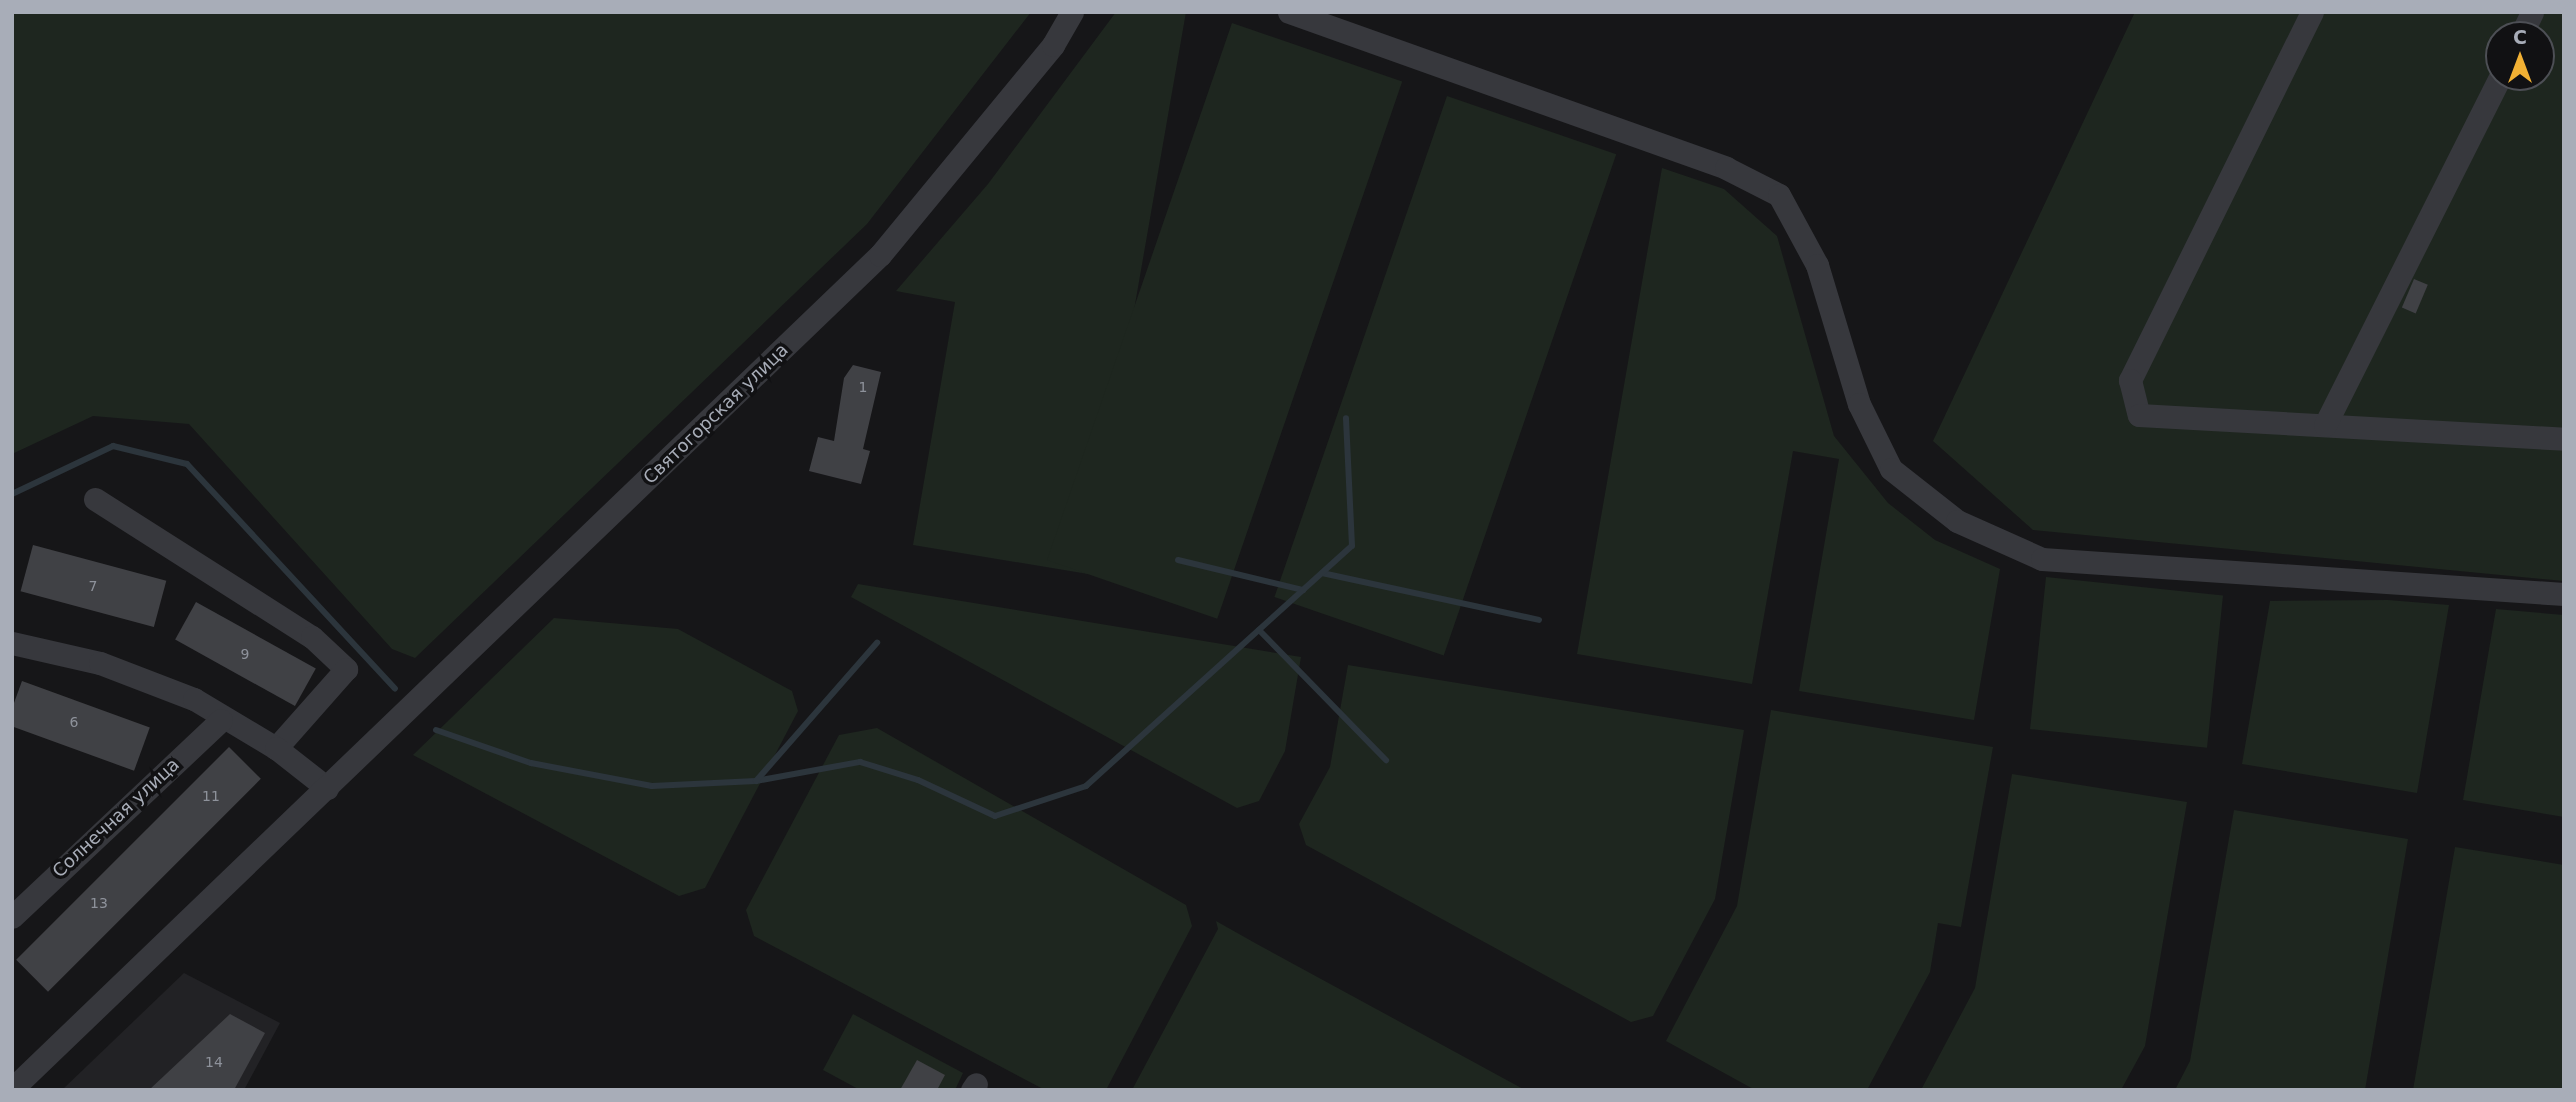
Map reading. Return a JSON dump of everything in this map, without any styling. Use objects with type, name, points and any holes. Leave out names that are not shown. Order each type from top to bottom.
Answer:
[{"type":"street","name":"Святогорская улица","points":[[14,1084],[327,788],[880,256],[1053,45],[1072,12]]},
{"type":"street","points":[[1289,12],[1726,168],[1779,195],[1817,265],[1858,404],[1891,470],[1957,521],[2030,554],[2165,570],[2564,594]]},
{"type":"street","points":[[2312,12],[2130,380],[2139,415],[2564,439]]},
{"type":"street","points":[[2325,425],[2493,91]]},
{"type":"street","points":[[95,499],[312,637],[346,669],[275,748]]},
{"type":"street","points":[[12,643],[100,663],[194,699],[221,720],[275,748],[327,788]]},
{"type":"street","name":"Солнечная улица","points":[[12,917],[221,720]]},
{"type":"shaded area","points":[[12,12],[1031,12],[867,224],[415,658],[392,649],[189,424],[93,416],[12,454]]},
{"type":"shaded area","points":[[1116,12],[1186,12],[1088,574],[913,545],[955,302],[896,291],[988,184]]},
{"type":"shaded area","points":[[2135,12],[2564,12],[2564,581],[2033,530],[1933,441]]},
{"type":"shaded area","points":[[1232,23],[1402,82],[1217,619],[1047,560]]},
{"type":"shaded area","points":[[1447,96],[1616,154],[1444,655],[1274,597]]},
{"type":"shaded area","points":[[1662,168],[1724,189],[1777,236],[1834,436],[1888,503],[1935,540],[2000,569],[1974,720],[1799,691],[1839,459],[1793,451],[1752,684],[1577,654]]},
{"type":"shaded area","points":[[2046,577],[2223,596],[2207,748],[2030,729]]},
{"type":"shaded area","points":[[858,584],[1301,657],[1285,751],[1259,801],[1237,808],[851,597]]},
{"type":"shaded area","points":[[2388,600],[2449,605],[2417,793],[2242,764],[2270,601]]},
{"type":"shaded area","points":[[2496,609],[2564,615],[2564,817],[2463,800]]},
{"type":"shaded area","points":[[554,618],[678,629],[792,691],[798,711],[705,888],[679,896],[413,755]]},
{"type":"shaded area","points":[[1348,665],[1744,730],[1715,899],[1653,1016],[1631,1022],[1306,845],[1299,824],[1330,767]]},
{"type":"shaded area","points":[[1771,710],[1993,747],[1961,927],[1938,923],[1930,972],[1867,1090],[1755,1090],[1666,1041],[1737,906]]},
{"type":"shaded area","points":[[877,728],[1186,905],[1192,926],[1106,1090],[1045,1090],[754,936],[746,910],[839,735]]},
{"type":"shaded area","points":[[2012,774],[2187,802],[2145,1046],[2121,1090],[1921,1090],[1975,988]]},
{"type":"shaded area","points":[[2234,810],[2408,839],[2365,1090],[2175,1090],[2190,1061]]},
{"type":"shaded area","points":[[2455,847],[2564,865],[2564,1090],[2413,1090]]},
{"type":"shaded area","points":[[1216,921],[1525,1090],[1132,1090],[1218,929]]},
{"type":"shaded area","points":[[184,973],[280,1023],[244,1090],[62,1090]]},
{"type":"shaded area","points":[[853,1014],[963,1073],[955,1090],[860,1090],[823,1070]]},
{"type":"building","points":[[2414,279],[2428,285],[2416,313],[2402,308]]},
{"type":"building","points":[[853,365],[881,372],[863,449],[870,451],[861,484],[809,471],[818,437],[834,441],[844,378]]},
{"type":"building","points":[[33,545],[166,581],[154,627],[21,591]]},
{"type":"building","points":[[196,602],[316,668],[295,706],[175,640]]},
{"type":"building","points":[[22,681],[150,728],[134,771],[12,726],[12,708]]},
{"type":"building","points":[[229,747],[261,779],[48,992],[16,960]]},
{"type":"building","points":[[230,1014],[265,1033],[234,1090],[149,1090]]},
{"type":"building","points":[[917,1060],[945,1075],[937,1090],[900,1090]]},
{"type":"waterway","points":[[436,730],[531,763],[652,786],[756,781],[860,762],[918,780],[995,816],[1086,786],[1352,546],[1346,418]]},
{"type":"waterway","points":[[12,494],[113,446],[187,464],[395,689]]},
{"type":"waterway","points":[[1178,560],[1303,590]]},
{"type":"waterway","points":[[1322,573],[1539,620]]},
{"type":"waterway","points":[[1259,630],[1386,760]]},
{"type":"waterway","points":[[756,781],[877,643]]}]
